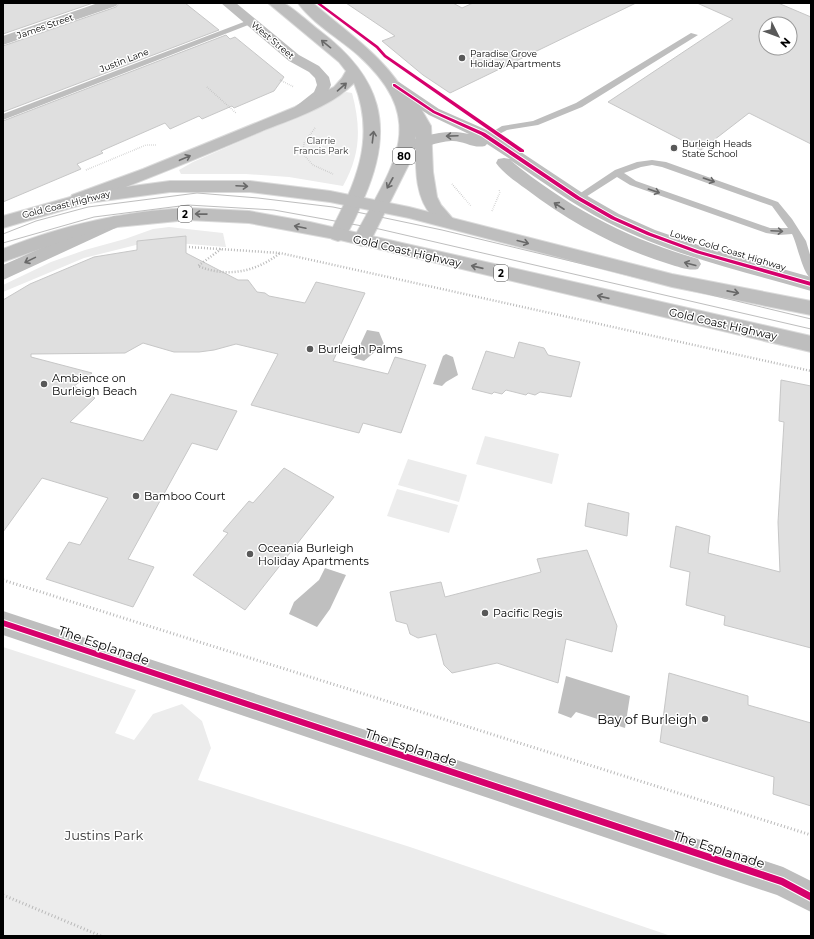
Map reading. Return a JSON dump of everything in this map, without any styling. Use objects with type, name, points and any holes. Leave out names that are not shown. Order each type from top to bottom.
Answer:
[{"type":"main road","name":"James Street","points":[[3,41],[111,3]]},
{"type":"main road","name":"West Street","points":[[228,3],[280,44],[294,58],[317,72],[323,80],[324,87],[320,94],[300,110]]},
{"type":"main road","points":[[275,3],[337,53],[353,71],[366,96],[374,128],[371,150],[354,201],[338,235]]},
{"type":"main road","name":"80","points":[[305,3],[371,59],[394,86],[407,114],[409,123],[407,146],[403,160],[362,240]]},
{"type":"main road","points":[[75,200],[149,173],[300,110],[339,90],[346,83],[353,71]]},
{"type":"main road","points":[[394,86],[417,111],[423,126],[425,172],[429,197],[433,207],[445,220]]},
{"type":"main road","name":"Lower Gold Coast Highway","points":[[394,86],[434,112],[470,127],[536,191],[582,220],[618,238],[679,261],[752,278],[811,284]]},
{"type":"main road","name":"Lower Gold Coast Highway","points":[[407,146],[424,141],[457,136],[483,140],[578,198],[628,225],[674,244],[811,284]]},
{"type":"main road","name":"Gold Coast Highway","points":[[3,222],[33,211],[75,200],[141,188],[203,184],[250,186],[312,193],[445,220],[653,277],[811,308]]},
{"type":"main road","points":[[578,198],[576,205],[582,220]]},
{"type":"main road","name":"Gold Coast Highway","points":[[3,256],[66,233],[117,221],[172,214],[219,214],[269,221],[362,240],[811,344]]},
{"type":"main road","points":[[3,274],[117,221]]},
{"type":"main road","name":"The Esplanade","points":[[3,623],[797,883],[811,897]]},
{"type":"lane","name":"Justin Lane","points":[[3,117],[252,22]]},
{"type":"lane","points":[[483,140],[505,128],[542,121],[579,105],[694,35]]},
{"type":"lane","points":[[578,198],[638,164],[649,162],[663,164],[770,201],[778,207],[795,230],[804,250],[811,274]]},
{"type":"lane","points":[[619,174],[633,183],[769,231],[779,232],[795,230]]},
{"type":"path","points":[[280,80],[299,90]]},
{"type":"path","points":[[208,87],[236,112]]},
{"type":"path","points":[[289,91],[295,88]]},
{"type":"path","points":[[229,116],[242,110]]},
{"type":"path","points":[[318,123],[304,143],[303,154],[313,165],[334,174]]},
{"type":"path","points":[[86,170],[146,145],[158,145]]},
{"type":"path","points":[[460,182],[452,184],[474,209]]},
{"type":"path","points":[[486,211],[492,212],[500,192],[497,187]]},
{"type":"path","points":[[189,247],[280,253],[811,371]]},
{"type":"path","points":[[221,249],[198,266],[212,271],[238,272],[262,265],[273,260],[280,253]]},
{"type":"path","points":[[3,580],[811,835]]},
{"type":"path","points":[[3,895],[101,936]]},
{"type":"green space","name":"Clarrie Francis Park","points":[[346,92],[352,93],[355,105],[358,140],[353,163],[343,186],[289,177],[246,174],[181,174],[179,170],[193,162],[317,108]]},
{"type":"green space","points":[[169,227],[223,233],[226,247],[152,241],[84,258],[3,292],[3,285],[51,262],[153,229]]},
{"type":"green space","points":[[485,436],[559,454],[552,484],[476,464]]},
{"type":"green space","points":[[408,459],[467,475],[459,502],[398,485]]},
{"type":"green space","points":[[397,489],[458,505],[449,533],[387,516]]},
{"type":"green space","name":"Justins Park","points":[[3,647],[136,690],[115,733],[134,740],[153,714],[182,704],[202,721],[211,748],[198,780],[410,847],[671,936],[3,936]]},
{"type":"shaded area","points":[[367,330],[379,332],[384,344],[364,361],[354,358]]},
{"type":"shaded area","points":[[446,354],[453,357],[458,375],[442,386],[433,384],[443,356]]},
{"type":"shaded area","points":[[325,568],[346,575],[330,609],[317,627],[289,614],[294,602],[319,580]]},
{"type":"shaded area","points":[[566,676],[630,696],[625,728],[576,712],[571,718],[558,713]]},
{"type":"building","points":[[3,3],[93,3],[3,34]]},
{"type":"building","points":[[119,3],[185,3],[219,30],[3,112],[3,46],[116,7]]},
{"type":"building","name":"Paradise Grove Holiday Apartments","points":[[346,3],[453,3],[462,8],[473,3],[636,3],[450,93],[423,75],[382,41],[395,36]]},
{"type":"building","points":[[697,3],[778,3],[811,17],[811,144],[749,113],[701,150],[608,102],[733,19]]},
{"type":"building","points":[[226,35],[230,39],[235,37],[284,77],[274,91],[234,108],[232,106],[202,119],[199,116],[170,129],[165,123],[101,151],[103,153],[77,164],[81,169],[3,202],[3,121]]},
{"type":"building","points":[[186,236],[186,253],[238,280],[248,280],[257,292],[265,293],[269,296],[305,303],[316,282],[365,293],[333,361],[388,374],[395,357],[426,365],[401,433],[363,423],[359,433],[251,405],[278,354],[236,344],[214,350],[199,352],[174,352],[143,343],[125,353],[31,354],[31,357],[92,373],[74,386],[95,398],[70,422],[143,441],[171,394],[237,411],[217,450],[192,443],[128,559],[154,567],[133,607],[46,579],[69,542],[80,545],[108,498],[42,478],[3,532],[3,300],[30,284],[94,257],[137,250],[137,241]]},
{"type":"building","points":[[519,342],[544,348],[548,355],[580,362],[571,397],[540,392],[535,395],[528,393],[526,395],[506,390],[502,394],[494,392],[492,394],[472,389],[486,351],[514,358]]},
{"type":"building","points":[[781,380],[811,386],[811,648],[724,625],[725,616],[686,605],[690,572],[670,567],[676,526],[710,536],[708,553],[780,572],[778,522],[784,422],[779,421]]},
{"type":"building","name":"Oceania Burleigh Holiday Apartments","points":[[284,468],[334,497],[245,610],[193,575],[228,533],[223,531],[249,501],[253,503]]},
{"type":"building","points":[[588,503],[629,513],[627,536],[585,526]]},
{"type":"building","name":"Pacific Regis","points":[[587,550],[617,626],[612,652],[566,639],[558,683],[497,663],[452,673],[444,665],[436,634],[418,638],[410,634],[407,624],[396,621],[390,592],[441,582],[445,597],[541,572],[537,559]]},
{"type":"building","points":[[669,673],[748,696],[748,705],[811,723],[811,806],[773,794],[774,777],[660,742]]},
{"type":"tram line","points":[[3,234],[36,221],[88,207],[197,193],[258,198],[333,207],[442,230],[811,319]]},
{"type":"tram line","points":[[3,243],[94,217],[188,205],[274,210],[379,229],[811,329]]},
{"type":"cycle path","points":[[318,3],[377,47],[385,56],[522,151]]},
{"type":"cycle path","points":[[394,85],[434,112],[483,134],[578,198],[613,218],[649,234],[698,252],[811,284]]},
{"type":"cycle path","points":[[3,623],[783,882],[811,897]]},
{"type":"place","name":"Paradise Grove Holiday Apartments","points":[[462,58]]},
{"type":"place","name":"Burleigh Heads State School","points":[[674,148]]},
{"type":"place","name":"Burleigh Palms","points":[[310,349]]},
{"type":"place","name":"Ambience on Burleigh Beach","points":[[44,384]]},
{"type":"place","name":"Bamboo Court","points":[[136,496]]},
{"type":"place","name":"Oceania Burleigh Holiday Apartments","points":[[250,554]]},
{"type":"place","name":"Pacific Regis","points":[[485,613]]},
{"type":"place","name":"Bay of Burleigh","points":[[705,719]]}]
